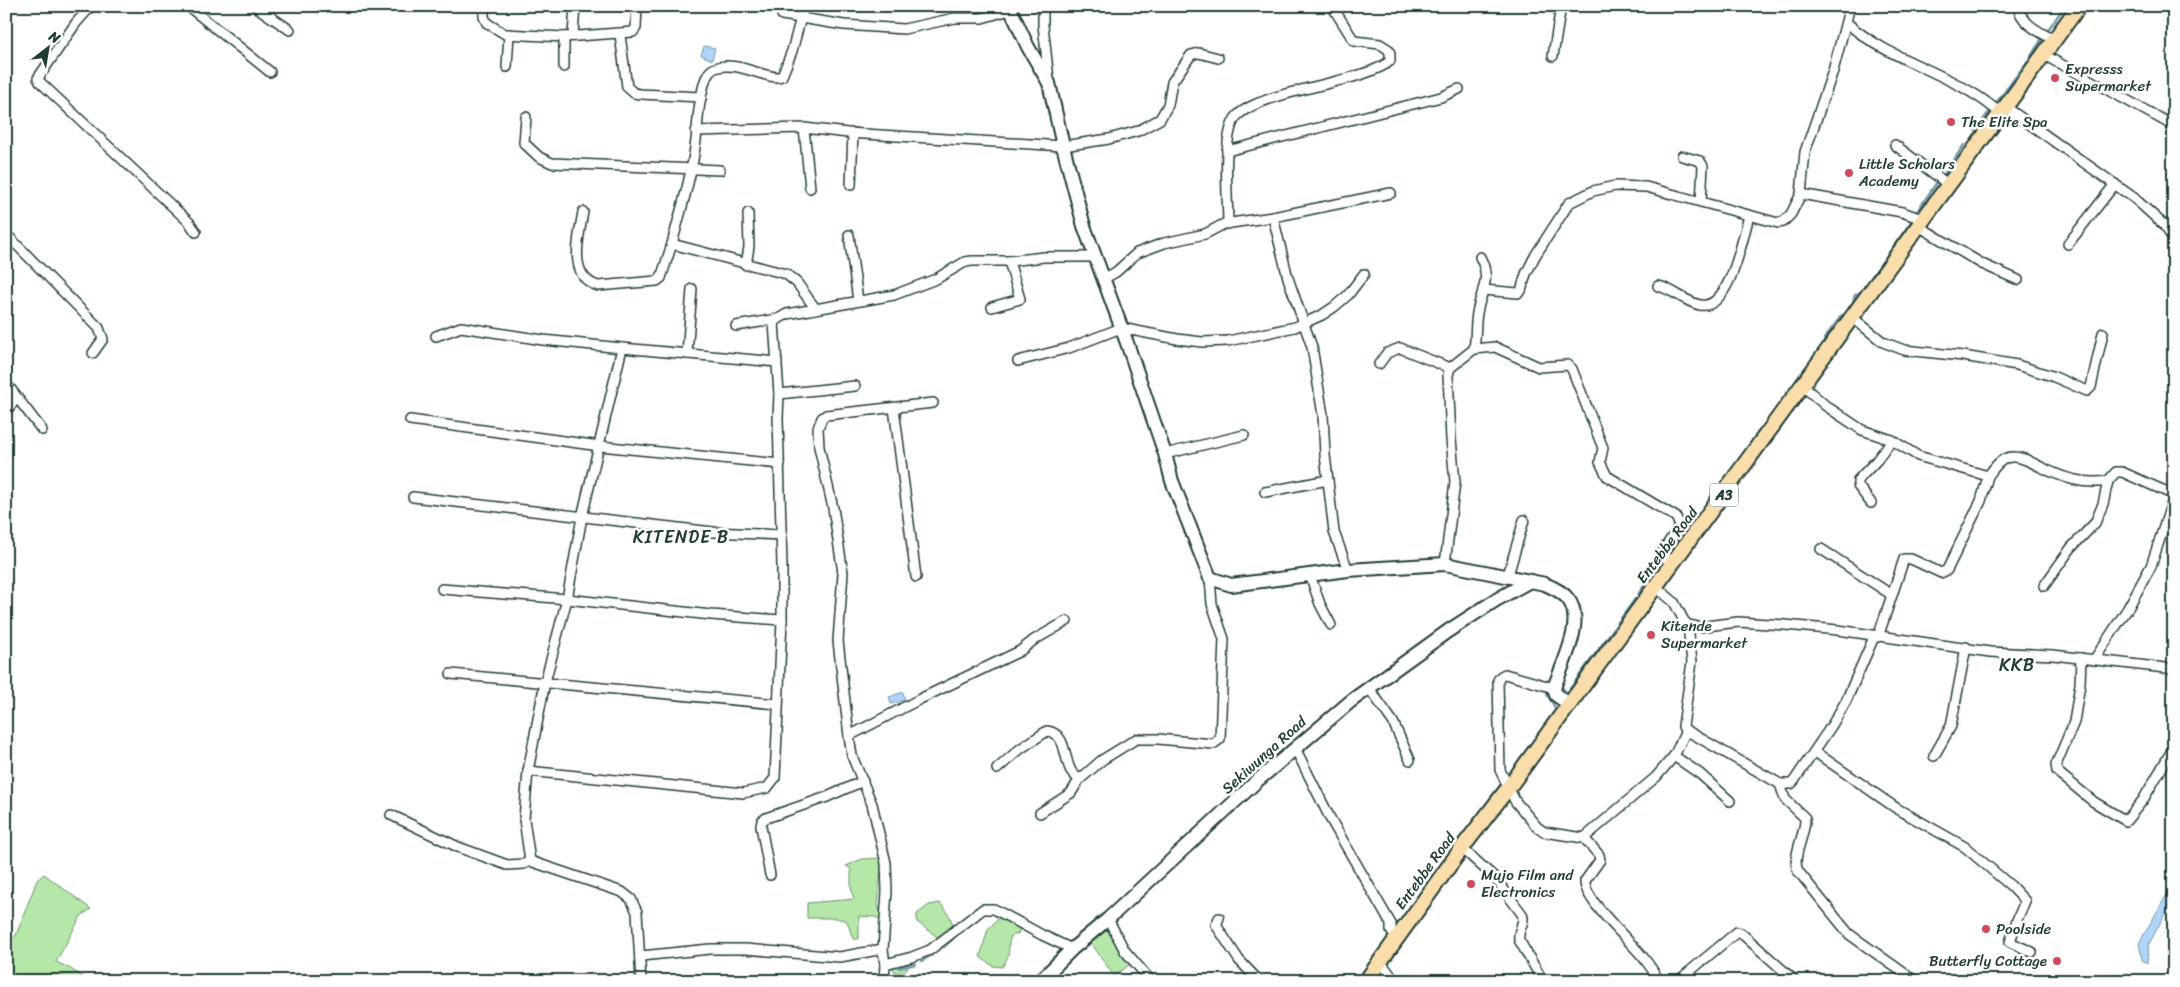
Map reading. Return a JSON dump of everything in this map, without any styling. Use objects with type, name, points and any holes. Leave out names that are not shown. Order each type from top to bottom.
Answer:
[{"type":"main road","name":"Entebbe Road","points":[[1366,981],[1462,848],[1804,386],[2079,6]]},
{"type":"street","points":[[91,6],[60,45],[38,78],[40,82],[189,222],[196,232]]},
{"type":"street","points":[[188,6],[270,72]]},
{"type":"street","points":[[256,6],[290,30]]},
{"type":"street","points":[[484,6],[484,16],[487,23],[509,34],[568,36],[620,34],[635,30],[637,6]]},
{"type":"street","points":[[564,67],[568,36],[575,6]]},
{"type":"street","points":[[582,212],[578,244],[579,269],[584,278],[591,284],[598,286],[657,281],[661,278],[672,244],[691,168],[701,98],[708,72],[719,67],[740,67],[774,77],[782,76],[792,51],[804,6]]},
{"type":"street","points":[[1040,813],[1071,793],[1079,780],[1102,760],[1136,739],[1158,738],[1213,744],[1220,739],[1224,639],[1212,604],[1210,578],[1172,482],[1165,454],[1094,257],[1063,146],[1049,82],[1043,6]]},
{"type":"street","points":[[1553,56],[1561,6]]},
{"type":"street","points":[[1484,290],[1518,293],[1526,274],[1569,202],[1585,194],[1615,186],[1646,187],[1749,216],[1778,223],[1783,222],[1791,214],[1801,194],[1804,152],[1823,101],[1850,6]]},
{"type":"street","points":[[2018,6],[2023,19],[2028,24],[2054,40]]},
{"type":"street","points":[[782,15],[844,25],[904,29],[955,18],[982,18],[1009,8],[1028,47],[1049,82]]},
{"type":"street","points":[[1228,224],[1227,151],[1231,128],[1236,116],[1245,110],[1275,98],[1351,78],[1390,60],[1390,53],[1385,46],[1354,41],[1334,9]]},
{"type":"street","points":[[1846,22],[1859,34],[1958,84],[2004,111],[2115,184],[2164,224],[2174,240]]},
{"type":"street","points":[[507,67],[509,34]]},
{"type":"street","points":[[620,34],[627,87],[630,90],[640,94],[701,98]]},
{"type":"street","points":[[696,131],[804,128],[853,133],[1063,146],[1109,139],[1138,131],[1160,119],[1165,113],[1172,82],[1191,55],[1199,53],[1218,58]]},
{"type":"street","points":[[2044,55],[2174,126]]},
{"type":"street","points":[[1227,151],[1441,97],[1460,89]]},
{"type":"street","points":[[526,117],[524,143],[539,157],[552,162],[720,170]]},
{"type":"street","points":[[804,128],[810,188]]},
{"type":"street","points":[[851,185],[853,133]]},
{"type":"street","points":[[1895,145],[1949,185]]},
{"type":"street","points":[[1682,156],[1700,161],[1703,166],[1701,202]]},
{"type":"street","points":[[2068,244],[2115,184]]},
{"type":"street","points":[[1103,279],[1116,272],[1137,253],[1164,243],[1205,234],[1228,224],[1273,217],[1391,193]]},
{"type":"street","points":[[1801,194],[1902,212],[1922,223],[1982,264],[2018,280]]},
{"type":"street","points":[[746,265],[749,247],[748,213]]},
{"type":"street","points":[[1658,286],[1702,306],[1711,305],[1716,302],[1727,285],[1736,265],[1749,216]]},
{"type":"street","points":[[1273,217],[1288,278],[1312,347],[1323,416],[1334,532],[1348,570]]},
{"type":"street","points":[[6,234],[98,328],[102,339],[92,353]]},
{"type":"street","points":[[849,235],[858,301]]},
{"type":"street","points":[[672,244],[786,274],[816,308]]},
{"type":"street","points":[[1474,349],[1476,317],[1486,280],[1486,272],[1480,256]]},
{"type":"street","points":[[736,326],[778,319],[783,315],[816,308],[894,295],[914,289],[936,279],[965,262],[980,260],[1009,261],[1044,257],[1094,257]]},
{"type":"street","points":[[992,307],[1020,300],[1009,261]]},
{"type":"street","points":[[1018,361],[1069,348],[1121,328],[1202,342],[1228,341],[1304,325],[1322,315],[1348,295],[1364,274]]},
{"type":"street","points":[[687,354],[692,289]]},
{"type":"street","points":[[1853,318],[1884,342],[1904,350],[1963,356],[2017,365],[2052,376],[2087,391],[2090,387],[2103,333]]},
{"type":"street","points":[[528,771],[742,793],[767,788],[775,778],[782,620],[779,394],[774,330],[778,319]]},
{"type":"street","points":[[436,336],[461,327],[543,340],[777,362]]},
{"type":"street","points":[[1445,564],[1455,482],[1449,389],[1450,368],[1474,349],[1495,346],[1532,365],[1539,367],[1565,364],[1572,369],[1603,448],[1600,462],[1607,476],[1676,518],[1680,526],[1664,549],[1662,556],[1674,563]]},
{"type":"street","points":[[530,860],[524,819],[528,771],[545,682],[567,599],[582,517],[622,348]]},
{"type":"street","points":[[1379,364],[1387,353],[1400,348],[1450,368]]},
{"type":"street","points":[[6,383],[42,430]]},
{"type":"street","points":[[779,394],[855,386]]},
{"type":"street","points":[[1804,386],[1857,427],[1892,440],[1918,456],[1988,476]]},
{"type":"street","points":[[6,410],[17,398]]},
{"type":"street","points":[[884,981],[885,964],[883,949],[887,891],[886,864],[877,822],[852,756],[838,642],[843,573],[818,428],[822,418],[826,415],[933,403]]},
{"type":"street","points":[[894,408],[916,577]]},
{"type":"street","points":[[410,420],[600,446],[780,464]]},
{"type":"street","points":[[1165,454],[1244,435]]},
{"type":"street","points":[[1871,503],[1858,486],[1858,480],[1877,460],[1892,440]]},
{"type":"street","points":[[1688,625],[1692,662],[1683,726],[1686,731],[1780,784],[1791,784],[1815,752],[1846,701],[1876,637],[1906,558],[1941,573],[1950,566],[1963,535],[1981,501],[1988,476],[2002,460],[2011,456],[2023,459],[2062,477],[2079,482],[2108,482]]},
{"type":"street","points":[[2044,586],[2071,548],[2095,523],[2103,504],[2108,482],[2116,472],[2122,472],[2174,495],[2151,566],[2128,608],[2094,660]]},
{"type":"street","points":[[1265,492],[1328,480]]},
{"type":"street","points":[[412,497],[713,532],[782,534]]},
{"type":"street","points":[[1508,576],[1524,520]]},
{"type":"street","points":[[1821,550],[1892,595]]},
{"type":"street","points":[[1210,578],[1231,585],[1348,570],[1445,564],[1545,584],[1569,600],[1575,616],[1573,636],[1554,688],[1556,695],[1569,704]]},
{"type":"street","points":[[1310,575],[1320,604],[1331,625]]},
{"type":"street","name":"Sekiwunga Road","points":[[1040,981],[1072,949],[1108,919],[1295,748],[1369,688],[1448,631],[1530,581]]},
{"type":"street","points":[[1656,587],[1674,602],[1688,625],[1698,627],[1731,622],[1754,622],[1838,630],[1990,652],[2081,658],[2174,669]]},
{"type":"street","points":[[442,589],[782,620]]},
{"type":"street","points":[[849,736],[920,699],[1020,651],[1034,640],[1067,621]]},
{"type":"street","points":[[1934,756],[1951,726],[1966,648]]},
{"type":"street","points":[[2081,658],[2080,684],[2074,722],[2056,765],[2060,775],[2094,802],[2126,821],[2144,800],[2174,748]]},
{"type":"street","points":[[451,674],[777,704]]},
{"type":"street","points":[[1554,688],[1505,674],[1498,680],[1500,770],[1516,801],[1541,830],[1550,834],[1584,838],[1600,857],[1585,881],[1586,891],[1646,960],[1659,981]]},
{"type":"street","points":[[1369,688],[1393,722],[1410,760]]},
{"type":"street","points":[[1584,838],[1644,788],[1674,756],[1686,731]]},
{"type":"street","points":[[997,769],[1020,749],[1047,732],[1054,732],[1060,737],[1071,771],[1079,780]]},
{"type":"street","points":[[1295,748],[1331,820],[1391,924],[1391,931],[1396,938]]},
{"type":"street","points":[[1815,752],[1896,808],[1965,847],[2011,886],[2025,901],[2016,920],[2010,942],[2032,952]]},
{"type":"street","points":[[1674,756],[1700,774],[1730,801]]},
{"type":"street","points":[[770,875],[761,826],[762,821],[766,818],[828,798],[863,781]]},
{"type":"street","points":[[1780,784],[1785,799],[1805,818],[1801,846],[1795,860],[1798,871],[1849,934],[1914,981]]},
{"type":"street","points":[[392,815],[458,847],[507,865],[524,864],[530,860]]},
{"type":"street","points":[[1462,848],[1495,878],[1522,914],[1524,920],[1518,932],[1519,940],[1543,981]]},
{"type":"street","points":[[530,860],[597,882],[622,892],[631,899],[637,912],[642,981]]},
{"type":"street","points":[[885,964],[930,950],[983,909],[988,908],[994,908],[1042,935],[1072,949]]},
{"type":"street","points":[[1219,918],[1216,925],[1239,960],[1259,981]]},
{"type":"street","points":[[1108,919],[1125,951],[1151,981]]},
{"type":"street","points":[[1678,981],[1737,932],[1741,933],[1795,981]]},
{"type":"street","points":[[641,956],[710,949],[745,949],[840,957],[883,949]]},
{"type":"street","points":[[1380,961],[1395,981]]},
{"type":"green space","points":[[882,858],[878,904],[882,920],[875,917],[859,916],[859,939],[853,939],[847,921],[836,918],[807,918],[807,903],[854,899],[851,888],[851,869],[846,866],[862,859]]},
{"type":"green space","points":[[44,874],[91,909],[81,916],[56,962],[90,981],[69,981],[63,975],[58,981],[46,981],[42,976],[31,978],[31,981],[6,981],[6,943],[16,935],[37,880]]},
{"type":"green space","points":[[940,903],[947,911],[954,929],[954,939],[944,948],[939,947],[940,939],[917,922],[917,914],[929,905]]},
{"type":"green space","points":[[1000,917],[1020,928],[1018,934],[1011,936],[1008,954],[1002,967],[993,966],[980,957],[988,929]]},
{"type":"green space","points":[[1106,924],[1114,940],[1132,963],[1114,976],[1089,940]]},
{"type":"green space","points":[[908,961],[909,966],[905,971],[897,973],[892,967]]},
{"type":"water","points":[[704,46],[715,48],[712,60],[701,55]]},
{"type":"water","points":[[903,692],[905,700],[891,704],[889,697]]},
{"type":"water","points":[[2174,882],[2174,897],[2149,944],[2147,963],[2142,960],[2139,943]]},
{"type":"waterway","points":[[2047,31],[2065,6]]},
{"type":"waterway","points":[[2031,56],[2042,39]]},
{"type":"waterway","points":[[1996,103],[2027,62]]},
{"type":"waterway","points":[[1975,130],[1990,111]]},
{"type":"waterway","points":[[1943,176],[1964,145]]},
{"type":"waterway","points":[[1914,212],[1916,213],[1937,182]]},
{"type":"waterway","points":[[1869,281],[1912,218]]},
{"type":"waterway","points":[[1851,309],[1855,295],[1864,290]]},
{"type":"waterway","points":[[1824,339],[1842,315]]},
{"type":"waterway","points":[[1743,454],[1759,431]]},
{"type":"waterway","points":[[1669,554],[1681,540]]},
{"type":"waterway","points":[[1638,595],[1655,568]]},
{"type":"waterway","points":[[1560,685],[1567,693],[1635,599]]},
{"type":"waterway","points":[[1507,777],[1556,709],[1547,694]]},
{"type":"waterway","points":[[1458,842],[1502,783]]},
{"type":"waterway","points":[[1398,925],[1449,854]]},
{"type":"waterway","points":[[922,961],[932,955]]},
{"type":"waterway","points":[[899,968],[915,964]]},
{"type":"place","name":"Expresss Supermarket","points":[[2055,78]]},
{"type":"place","name":"The Elite Spa","points":[[1951,122]]},
{"type":"place","name":"Little Scholars Academy","points":[[1849,173]]},
{"type":"place","name":"Kitende Supermarket","points":[[1651,635]]},
{"type":"place","name":"Mujo Film and Electronics","points":[[1471,884]]},
{"type":"place","name":"Poolside","points":[[1986,929]]},
{"type":"place","name":"Butterfly Cottage","points":[[2057,961]]},
{"type":"district","name":"KITENDE B","points":[[681,537]]},
{"type":"district","name":"KKB","points":[[2017,665]]}]
